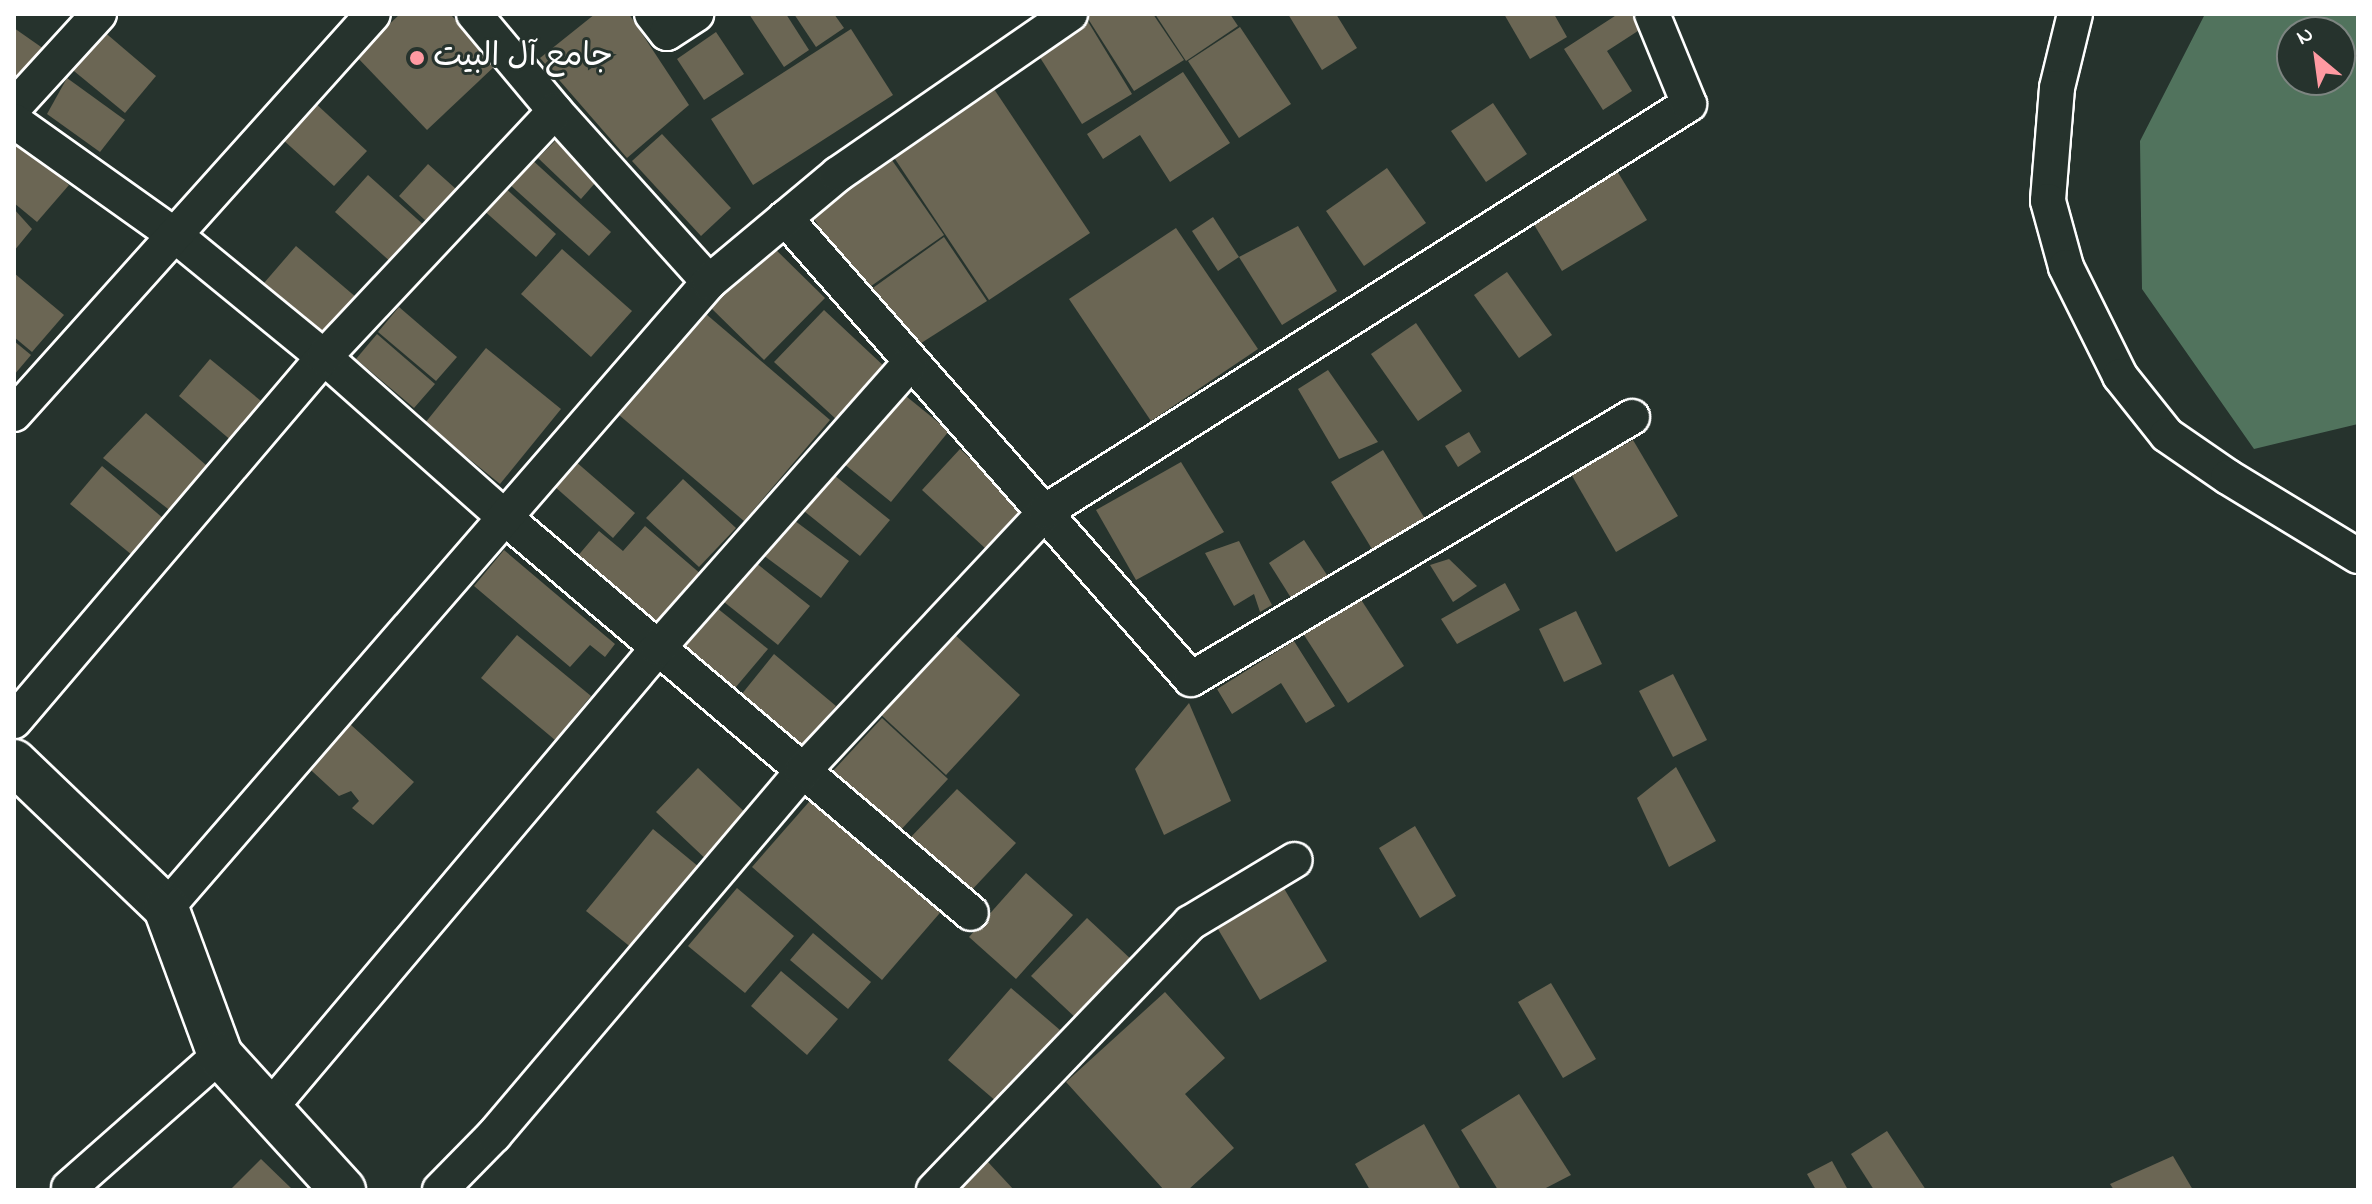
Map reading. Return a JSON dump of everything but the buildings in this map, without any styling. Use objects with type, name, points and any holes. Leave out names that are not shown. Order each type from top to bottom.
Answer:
[{"type":"street","points":[[14,107],[99,14]]},
{"type":"street","points":[[14,414],[373,14]]},
{"type":"street","points":[[474,14],[555,111],[709,282]]},
{"type":"street","points":[[652,14],[667,33],[696,14]]},
{"type":"street","points":[[166,908],[709,282],[838,174],[1070,14]]},
{"type":"street","points":[[440,1190],[494,1135],[803,771],[1046,511],[1689,104],[1652,14]]},
{"type":"street","points":[[2075,14],[2057,88],[2048,201],[2066,267],[2120,376],[2167,435],[2228,477],[2358,556]]},
{"type":"street","points":[[14,721],[324,357],[555,111]]},
{"type":"street","points":[[14,121],[176,236],[324,357],[504,517],[971,913]]},
{"type":"street","points":[[785,218],[1191,679],[1632,417]]},
{"type":"street","points":[[269,1109],[658,648],[910,363]]},
{"type":"street","points":[[14,762],[166,908],[220,1055],[343,1190]]},
{"type":"street","points":[[934,1190],[1190,923],[1295,860]]},
{"type":"street","points":[[69,1188],[220,1055]]},
{"type":"green space","points":[[2205,14],[2358,14],[2358,424],[2254,449],[2142,289],[2140,141]]},
{"type":"place","name":"جامع آل البيت","points":[[417,58]]}]
